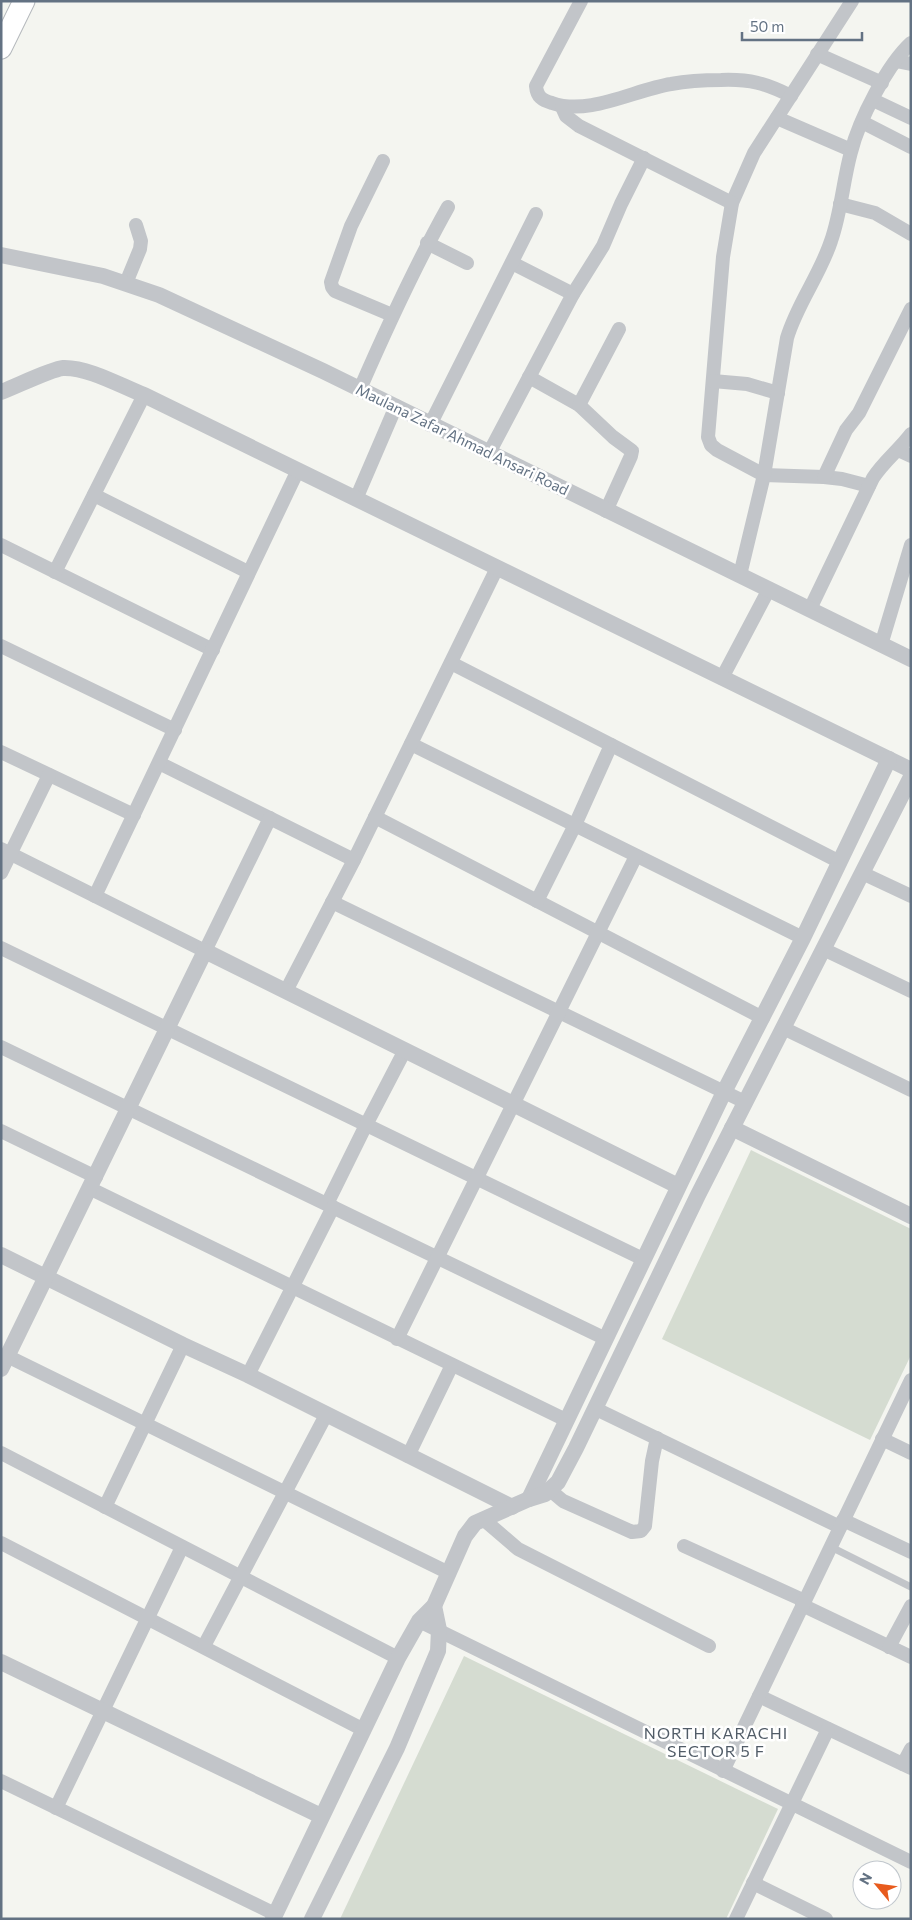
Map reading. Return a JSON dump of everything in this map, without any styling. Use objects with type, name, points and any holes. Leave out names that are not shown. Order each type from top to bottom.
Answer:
[{"type":"main road","points":[[1,48],[24,1]]},
{"type":"street","points":[[582,1],[536,86],[536,93],[539,97],[562,106],[575,107],[671,84],[722,80],[758,82],[791,96]]},
{"type":"street","points":[[852,1],[754,153],[732,203],[723,257],[708,437],[711,445],[717,450],[764,475],[824,477],[842,479],[869,486]]},
{"type":"street","points":[[740,575],[764,475],[792,321],[830,244],[836,227],[851,150],[862,122],[882,83],[896,61],[911,43]]},
{"type":"street","points":[[817,54],[882,83]]},
{"type":"street","points":[[896,61],[911,64]]},
{"type":"street","points":[[872,100],[911,118]]},
{"type":"street","points":[[562,106],[566,116],[579,126],[732,203]]},
{"type":"street","points":[[777,118],[851,150]]},
{"type":"street","points":[[862,122],[911,147]]},
{"type":"street","points":[[488,453],[573,294],[603,246],[644,158]]},
{"type":"street","points":[[383,161],[351,226],[331,282],[335,291],[392,315]]},
{"type":"street","points":[[840,204],[875,213],[911,234]]},
{"type":"street","points":[[360,389],[392,315],[448,208]]},
{"type":"street","points":[[430,425],[536,214]]},
{"type":"street","points":[[126,283],[140,249],[141,241],[136,225]]},
{"type":"street","points":[[428,243],[467,263]]},
{"type":"street","name":"Maulana Zafar Ahmad Ansari Road","points":[[1,255],[103,276],[159,295],[396,406],[430,425],[911,659]]},
{"type":"street","points":[[512,263],[573,294]]},
{"type":"street","points":[[824,477],[846,430],[859,413],[911,309]]},
{"type":"street","points":[[579,405],[619,329]]},
{"type":"street","points":[[1,392],[62,368],[76,369],[94,374],[144,395],[911,770]]},
{"type":"street","points":[[529,377],[579,405],[613,438],[632,451],[606,510]]},
{"type":"street","points":[[713,381],[747,384],[778,393]]},
{"type":"street","points":[[55,572],[144,395]]},
{"type":"street","points":[[356,499],[396,406]]},
{"type":"street","points":[[810,609],[881,465],[904,453],[911,434]]},
{"type":"street","points":[[95,896],[298,470]]},
{"type":"street","points":[[94,495],[248,572]]},
{"type":"street","points":[[1,545],[212,650]]},
{"type":"street","points":[[881,645],[911,545]]},
{"type":"street","points":[[286,991],[354,860],[498,568]]},
{"type":"street","points":[[722,678],[768,589]]},
{"type":"street","points":[[1,646],[175,730]]},
{"type":"street","points":[[451,663],[840,862]]},
{"type":"street","points":[[411,744],[803,938]]},
{"type":"street","points":[[536,901],[611,745]]},
{"type":"street","points":[[1,752],[134,815]]},
{"type":"street","points":[[529,1499],[678,1186],[803,938],[889,760]]},
{"type":"street","points":[[159,763],[354,860]]},
{"type":"street","points":[[1,873],[6,852],[49,775]]},
{"type":"street","points":[[1,1782],[274,1916],[398,1658],[419,1621],[434,1606],[466,1536],[475,1523],[529,1499],[545,1494],[558,1482],[745,1102],[911,777]]},
{"type":"street","points":[[375,817],[763,1018]]},
{"type":"street","points":[[270,818],[4,1363],[144,1424],[449,1572]]},
{"type":"street","points":[[6,852],[678,1186]]},
{"type":"street","points":[[397,1338],[636,856]]},
{"type":"street","points":[[862,873],[911,896]]},
{"type":"street","points":[[332,902],[745,1102]]},
{"type":"street","points":[[1,948],[643,1259]]},
{"type":"street","points":[[823,949],[911,991]]},
{"type":"street","points":[[783,1028],[911,1090]]},
{"type":"street","points":[[1,1047],[606,1339]]},
{"type":"street","points":[[248,1375],[293,1287],[366,1124],[405,1050]]},
{"type":"street","points":[[732,1128],[911,1216]]},
{"type":"street","points":[[1,1131],[92,1182],[293,1287],[566,1420]]},
{"type":"street","points":[[1,1255],[248,1375],[512,1507]]},
{"type":"street","points":[[105,1507],[183,1345]]},
{"type":"street","points":[[408,1456],[452,1365]]},
{"type":"street","points":[[723,1771],[911,1380]]},
{"type":"street","points":[[596,1408],[842,1524],[911,1552]]},
{"type":"street","points":[[204,1646],[326,1415]]},
{"type":"street","points":[[550,1490],[563,1501],[632,1532],[641,1532],[645,1526],[652,1461],[657,1438]]},
{"type":"street","points":[[882,1439],[911,1453]]},
{"type":"street","points":[[1,1453],[398,1658]]},
{"type":"street","points":[[483,1519],[518,1548],[709,1646]]},
{"type":"street","points":[[1,1543],[364,1730]]},
{"type":"street","points":[[684,1546],[804,1603],[911,1657]]},
{"type":"street","points":[[56,1808],[182,1547]]},
{"type":"street","points":[[312,1919],[397,1748],[438,1651],[439,1630],[434,1606]]},
{"type":"street","points":[[889,1647],[911,1606]]},
{"type":"street","points":[[419,1621],[911,1862]]},
{"type":"street","points":[[1,1662],[321,1816]]},
{"type":"street","points":[[759,1696],[907,1766],[911,1748]]},
{"type":"street","points":[[736,1919],[828,1729]]},
{"type":"street","points":[[753,1884],[826,1919]]},
{"type":"lane","points":[[831,1546],[911,1587]]},
{"type":"shaded area","points":[[751,1150],[911,1229],[911,1355],[870,1440],[662,1339]]},
{"type":"shaded area","points":[[464,1656],[778,1809],[726,1919],[340,1919]]},
{"type":"district","name":"NORTH KARACHI SECTOR 5 F","points":[[716,1742]]}]
